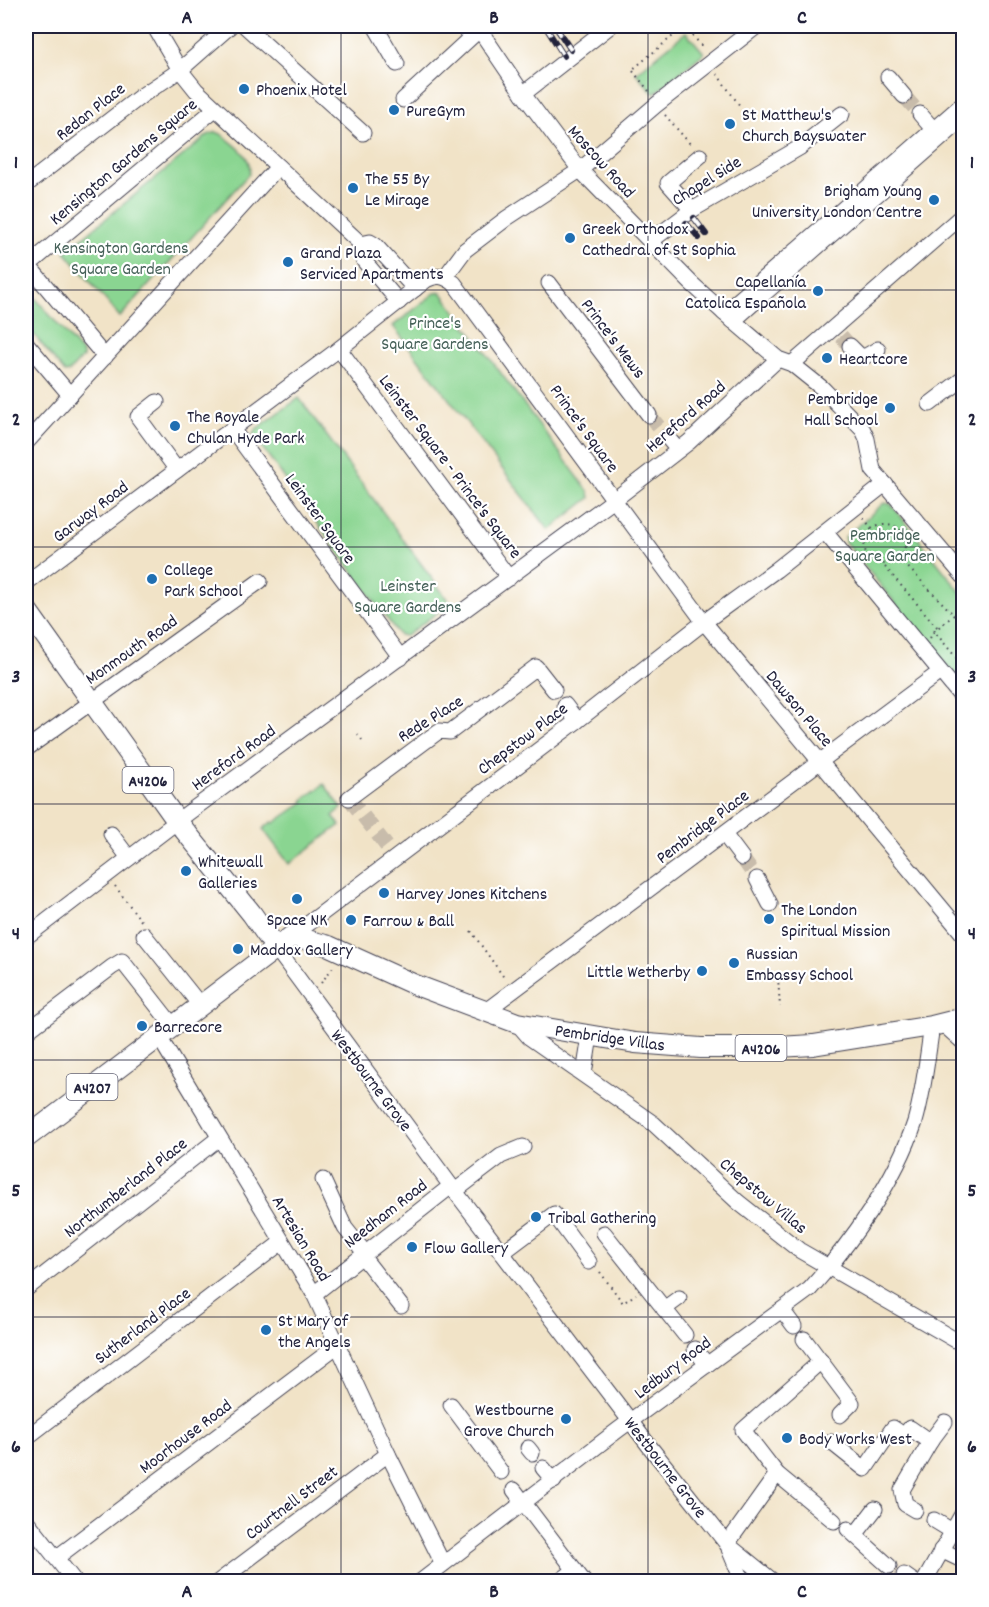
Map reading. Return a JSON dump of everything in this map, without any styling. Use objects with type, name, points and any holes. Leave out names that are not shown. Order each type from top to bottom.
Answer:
[{"type":"main road","name":"Westbourne Grove","points":[[26,609],[177,821],[252,914],[275,948]]},
{"type":"main road","points":[[275,948],[292,936]]},
{"type":"main road","name":"Pembridge Villas","points":[[292,936],[329,946],[413,984],[517,1023],[590,1036],[681,1047],[760,1048],[813,1045],[937,1025],[963,1018]]},
{"type":"main road","name":"A4207","points":[[26,1138],[275,948]]},
{"type":"street","name":"Kensington Gardens Square","points":[[154,26],[180,70],[196,90],[361,244]]},
{"type":"street","name":"Redan Place","points":[[26,185],[141,96],[180,70],[230,26]]},
{"type":"street","points":[[245,26],[363,133]]},
{"type":"street","points":[[375,26],[397,64]]},
{"type":"street","points":[[523,94],[610,26]]},
{"type":"street","points":[[157,402],[138,417],[177,470],[431,277],[445,277],[465,250],[507,218],[580,170],[657,104],[757,26]]},
{"type":"street","points":[[403,100],[478,27]]},
{"type":"street","name":"Moscow Road","points":[[478,27],[523,94],[580,170],[691,283],[728,317],[822,388],[863,430],[873,470],[963,577]]},
{"type":"street","points":[[888,77],[904,96]]},
{"type":"street","points":[[937,134],[963,103]]},
{"type":"street","name":"Kensington Gardens Square","points":[[105,357],[27,266],[215,110]]},
{"type":"street","name":"Chapel Side","points":[[651,241],[692,210],[799,148],[842,114]]},
{"type":"street","points":[[920,114],[937,134]]},
{"type":"street","points":[[728,317],[937,134],[963,118]]},
{"type":"street","points":[[692,210],[668,183],[700,156]]},
{"type":"street","points":[[26,443],[278,167]]},
{"type":"street","name":"Hereford Road","points":[[614,500],[785,361],[841,336],[963,214]]},
{"type":"street","points":[[399,302],[364,261],[360,252],[361,244],[370,242],[375,245],[415,289]]},
{"type":"street","name":"Prince's Square","points":[[445,277],[454,283],[614,500],[510,578]]},
{"type":"street","name":"Prince's Mews","points":[[549,284],[649,416]]},
{"type":"street","points":[[841,336],[861,356],[866,356],[878,349]]},
{"type":"street","points":[[26,343],[70,395]]},
{"type":"street","name":"Leinster Square - Prince's Square","points":[[339,349],[510,578]]},
{"type":"street","points":[[930,404],[963,378]]},
{"type":"street","name":"Leinster Square","points":[[232,429],[401,658]]},
{"type":"street","points":[[667,437],[678,450]]},
{"type":"street","name":"Garway Road","points":[[26,583],[177,470]]},
{"type":"street","name":"Chepstow Place","points":[[292,936],[704,622],[776,570],[885,484]]},
{"type":"street","name":"Dawson Place","points":[[614,500],[704,622],[963,935]]},
{"type":"street","points":[[825,532],[963,700]]},
{"type":"street","name":"Hereford Road","points":[[26,937],[177,821],[510,578]]},
{"type":"street","name":"Monmouth Road","points":[[27,745],[260,581]]},
{"type":"street","name":"Rede Place","points":[[349,798],[440,731],[450,732],[536,666],[554,690]]},
{"type":"street","name":"Pembridge Place","points":[[487,1010],[940,672]]},
{"type":"street","points":[[565,705],[577,721]]},
{"type":"street","points":[[111,834],[129,858]]},
{"type":"street","points":[[724,834],[742,858]]},
{"type":"street","points":[[757,879],[770,904]]},
{"type":"street","points":[[144,935],[200,1005]]},
{"type":"street","name":"Westbourne Grove","points":[[275,948],[502,1253],[727,1545],[744,1581]]},
{"type":"street","name":"Artesian Road","points":[[26,1032],[122,961],[166,1032],[219,1138],[314,1294],[388,1454],[443,1564]]},
{"type":"street","name":"Chepstow Villas","points":[[517,1023],[528,1037],[584,1074],[670,1138],[738,1202],[799,1250],[963,1345]]},
{"type":"street","points":[[937,1025],[963,1043]]},
{"type":"street","name":"Ledbury Road","points":[[420,1581],[810,1289],[830,1267],[880,1195],[905,1149],[915,1120],[937,1025]]},
{"type":"street","points":[[584,1074],[590,1036]]},
{"type":"street","name":"Northumberland Place","points":[[26,1289],[219,1138]]},
{"type":"street","name":"Needham Road","points":[[314,1294],[453,1188],[501,1156],[523,1147]]},
{"type":"street","points":[[322,1180],[345,1228],[401,1306]]},
{"type":"street","points":[[502,1253],[554,1214],[594,1266]]},
{"type":"street","points":[[604,1233],[685,1335]]},
{"type":"street","name":"Sutherland Place","points":[[26,1438],[282,1242]]},
{"type":"street","points":[[664,1309],[679,1298]]},
{"type":"street","points":[[782,1310],[794,1326]]},
{"type":"street","points":[[804,1339],[852,1403],[840,1415]]},
{"type":"street","name":"Moorhouse Road","points":[[56,1558],[338,1345]]},
{"type":"street","points":[[695,1348],[707,1365]]},
{"type":"street","points":[[820,1361],[743,1430],[777,1474],[834,1521]]},
{"type":"street","points":[[451,1405],[501,1472]]},
{"type":"street","points":[[915,1510],[905,1504],[902,1490],[930,1442],[945,1422]]},
{"type":"street","points":[[831,1442],[865,1469],[892,1428],[904,1436],[910,1428],[930,1442]]},
{"type":"street","name":"Courtnell Street","points":[[218,1581],[388,1454]]},
{"type":"street","points":[[543,1468],[554,1481]]},
{"type":"street","points":[[727,1545],[777,1474]]},
{"type":"street","points":[[514,1490],[579,1576],[560,1581]]},
{"type":"street","points":[[875,1509],[851,1532],[889,1566]]},
{"type":"street","points":[[924,1581],[963,1511]]},
{"type":"street","points":[[934,1520],[952,1531]]},
{"type":"street","points":[[26,1521],[75,1581]]},
{"type":"street","name":"Westbourne Grove","points":[[727,1545],[774,1581]]},
{"type":"street","points":[[942,1550],[963,1561]]},
{"type":"path","points":[[700,156],[632,70],[686,26],[740,106]]},
{"type":"path","points":[[865,519],[871,528]]},
{"type":"path","points":[[884,566],[900,559],[906,545],[899,529],[883,524],[871,528],[866,535],[865,550],[876,564],[884,566],[938,628]]},
{"type":"path","points":[[900,559],[954,615],[963,618]]},
{"type":"path","points":[[927,642],[934,631],[963,610]]},
{"type":"path","points":[[934,631],[963,667]]},
{"type":"path","points":[[358,734],[362,740]]},
{"type":"path","points":[[107,875],[149,932],[144,935]]},
{"type":"path","points":[[471,931],[514,990]]},
{"type":"path","points":[[317,988],[334,966]]},
{"type":"path","points":[[778,977],[780,1007]]},
{"type":"path","points":[[594,1266],[623,1303],[641,1289]]},
{"type":"green space","points":[[686,32],[704,53],[654,94],[636,73]]},
{"type":"green space","name":"Kensington Gardens Square Garden","points":[[216,132],[246,156],[250,168],[249,174],[120,317],[65,252],[208,135]]},
{"type":"green space","name":"Kensington Gardens Square Garden","points":[[26,287],[83,354],[83,357],[69,372],[65,373],[26,325]]},
{"type":"green space","name":"Prince's Square Gardens","points":[[441,292],[589,492],[590,498],[549,530],[393,326],[435,293]]},
{"type":"green space","name":"Leinster Square Gardens","points":[[299,398],[450,603],[406,636],[399,635],[253,435],[255,430]]},
{"type":"green space","name":"Pembridge Square Garden","points":[[884,503],[891,504],[963,595],[963,686],[845,542],[845,537]]},
{"type":"green space","points":[[324,784],[342,808],[333,816],[340,825],[289,864],[263,829],[304,802],[303,800]]},
{"type":"tunnel","points":[[904,96],[920,114]]},
{"type":"tunnel","points":[[841,336],[850,346]]},
{"type":"tunnel","points":[[649,415],[667,437]]},
{"type":"tunnel","points":[[349,798],[396,858]]},
{"type":"tunnel","points":[[742,858],[757,879]]},
{"type":"railway","points":[[545,26],[564,56]]},
{"type":"railway","points":[[555,26],[571,50]]},
{"type":"railway","points":[[694,218],[706,234]]},
{"type":"railway","points":[[686,223],[699,238]]},
{"type":"place","name":"Phoenix Hotel","points":[[244,89]]},
{"type":"place","name":"PureGym","points":[[394,110]]},
{"type":"place","name":"St Matthew's Church Bayswater","points":[[730,124]]},
{"type":"place","name":"The 55 By Le Mirage","points":[[353,188]]},
{"type":"place","name":"Brigham Young University London Centre","points":[[934,200]]},
{"type":"place","name":"Greek Orthodox Cathedral of St Sophia","points":[[570,238]]},
{"type":"place","name":"Grand Plaza Serviced Apartments","points":[[288,262]]},
{"type":"place","name":"Capellanía Catolica Española","points":[[818,291]]},
{"type":"place","name":"Heartcore","points":[[827,358]]},
{"type":"place","name":"Pembridge Hall School","points":[[890,408]]},
{"type":"place","name":"The Royale Chulan Hyde Park","points":[[175,426]]},
{"type":"place","name":"College Park School","points":[[152,579]]},
{"type":"place","name":"Whitewall Galleries","points":[[186,871]]},
{"type":"place","name":"Harvey Jones Kitchens","points":[[384,893]]},
{"type":"place","name":"Space NK","points":[[297,899]]},
{"type":"place","name":"The London Spiritual Mission","points":[[769,919]]},
{"type":"place","name":"Farrow & Ball","points":[[351,920]]},
{"type":"place","name":"Maddox Gallery","points":[[238,949]]},
{"type":"place","name":"Russian Embassy School","points":[[734,963]]},
{"type":"place","name":"Little Wetherby","points":[[702,971]]},
{"type":"place","name":"Barrecore","points":[[142,1026]]},
{"type":"place","name":"Tribal Gathering","points":[[536,1217]]},
{"type":"place","name":"Flow Gallery","points":[[412,1247]]},
{"type":"place","name":"St Mary of the Angels","points":[[266,1330]]},
{"type":"place","name":"Westbourne Grove Church","points":[[566,1419]]},
{"type":"place","name":"Body Works West","points":[[787,1438]]}]
